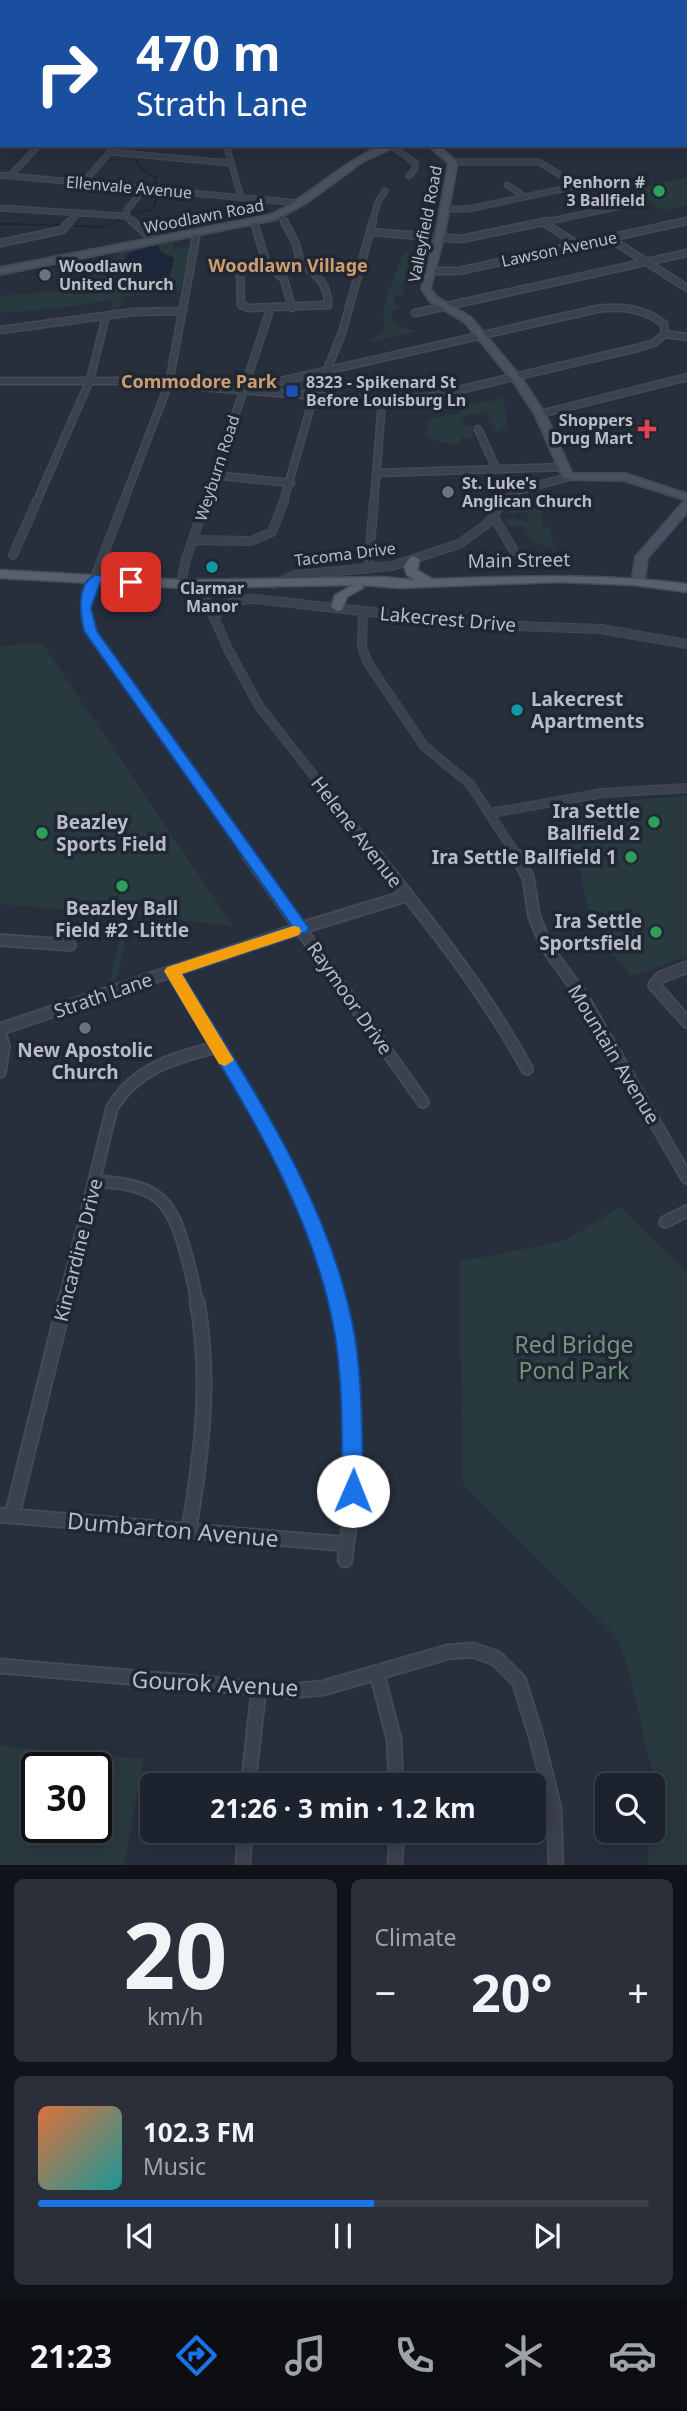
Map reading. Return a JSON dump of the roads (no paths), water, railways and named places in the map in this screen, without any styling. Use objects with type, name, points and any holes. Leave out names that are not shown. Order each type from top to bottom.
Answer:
[{"type":"main road","points":[[414,560],[410,568],[413,574],[431,583]]},
{"type":"main road","name":"Main Street","points":[[0,567],[95,579],[181,584],[382,581],[400,584]]},
{"type":"main road","name":"Main Street","points":[[0,573],[57,575]]},
{"type":"main road","name":"Main Street","points":[[181,584],[197,589],[357,588],[546,578],[687,582]]},
{"type":"main road","name":"Main Street","points":[[638,582],[687,588]]},
{"type":"main road","points":[[337,607],[341,595],[357,588]]},
{"type":"street","points":[[10,176],[37,147]]},
{"type":"street","points":[[83,183],[114,147]]},
{"type":"street","points":[[226,147],[242,197]]},
{"type":"street","name":"Woodlawn Road","points":[[0,271],[254,222],[280,214],[355,160],[388,147]]},
{"type":"street","points":[[395,147],[415,163],[415,169],[409,176]]},
{"type":"street","name":"Valleyfield Road","points":[[434,147],[453,162],[427,292],[468,320],[482,335],[540,414],[566,472]]},
{"type":"street","points":[[110,152],[230,163]]},
{"type":"street","points":[[453,162],[539,162],[578,186]]},
{"type":"street","name":"Ellenvale Avenue","points":[[0,175],[300,202]]},
{"type":"street","points":[[444,209],[468,209],[605,180]]},
{"type":"street","points":[[507,185],[525,197]]},
{"type":"street","points":[[126,216],[127,210],[144,188]]},
{"type":"street","points":[[327,370],[342,333],[378,202],[385,191]]},
{"type":"street","points":[[371,232],[463,239],[617,207]]},
{"type":"street","points":[[0,208],[126,216],[153,240]]},
{"type":"street","points":[[0,243],[62,230],[78,213]]},
{"type":"street","points":[[280,214],[296,244],[301,265],[322,279],[329,304],[250,308],[241,304],[238,272],[245,269],[286,270],[301,265]]},
{"type":"street","name":"Lawson Avenue","points":[[430,271],[459,271],[687,221]]},
{"type":"street","points":[[254,222],[270,268],[284,279],[292,307]]},
{"type":"street","points":[[543,222],[578,245]]},
{"type":"street","name":"Raymoor Drive","points":[[197,232],[169,383],[85,608],[93,635],[423,1102]]},
{"type":"street","points":[[609,238],[687,288]]},
{"type":"street","points":[[415,313],[687,253]]},
{"type":"street","points":[[627,308],[632,299]]},
{"type":"street","points":[[244,389],[597,309],[627,308],[658,318],[666,328],[665,334]]},
{"type":"street","points":[[0,330],[143,312],[183,312]]},
{"type":"street","name":"Weyburn Road","points":[[181,584],[214,475],[244,389],[256,363],[269,313]]},
{"type":"street","points":[[13,555],[90,380],[106,316]]},
{"type":"street","points":[[0,382],[90,380],[169,383],[382,401],[429,397],[514,377],[647,345],[665,334],[687,337]]},
{"type":"street","points":[[540,414],[687,377]]},
{"type":"street","points":[[193,540],[244,541],[266,537],[274,529],[291,483],[314,395]]},
{"type":"street","points":[[368,569],[382,401]]},
{"type":"street","points":[[478,429],[497,470]]},
{"type":"street","points":[[377,473],[497,470],[566,472]]},
{"type":"street","name":"Tacoma Drive","points":[[273,584],[295,575],[368,569],[414,560],[470,538],[494,517],[505,500],[516,491],[566,472],[625,477],[687,497]]},
{"type":"street","points":[[214,475],[291,483]]},
{"type":"street","points":[[638,582],[642,557],[687,505]]},
{"type":"street","points":[[494,517],[514,551]]},
{"type":"street","name":"Helene Avenue","points":[[197,589],[204,595],[258,706],[471,976],[527,1069]]},
{"type":"street","name":"Lakecrest Drive","points":[[215,617],[219,610],[229,604],[248,599],[487,625],[601,629],[687,644]]},
{"type":"street","name":"Mountain Avenue","points":[[363,611],[362,647],[368,663],[424,746],[470,784],[491,813],[528,877],[534,916],[547,948],[582,996],[687,1178]]},
{"type":"street","points":[[491,813],[603,793],[687,788]]},
{"type":"street","name":"Strath Lane","points":[[0,1031],[301,928],[406,896]]},
{"type":"street","points":[[0,940],[70,946]]},
{"type":"street","points":[[687,967],[655,982],[657,990],[687,1022]]},
{"type":"street","points":[[173,971],[264,1123],[300,1197],[332,1279],[345,1335],[351,1384],[353,1491],[345,1560]]},
{"type":"street","points":[[0,1031],[4,1047],[0,1072]]},
{"type":"street","name":"Kincardine Drive","points":[[6,1515],[96,1181],[110,1116],[123,1091],[139,1076],[158,1064],[218,1046]]},
{"type":"street","points":[[96,1181],[129,1183],[145,1189],[167,1205],[177,1222],[194,1280],[205,1337],[206,1386],[204,1438],[189,1530]]},
{"type":"street","points":[[665,1222],[687,1211]]},
{"type":"street","name":"Dumbarton Avenue","points":[[6,1515],[346,1544]]},
{"type":"street","name":"Gourok Avenue","points":[[1,1668],[259,1689],[324,1688],[460,1650],[485,1653],[513,1672],[523,1693],[554,1808],[556,1865]]},
{"type":"street","points":[[377,1674],[394,1739],[395,1773]]},
{"type":"street","points":[[249,1773],[259,1689]]},
{"type":"street","points":[[243,1865],[244,1843]]},
{"type":"street","points":[[395,1865],[396,1843]]},
{"type":"water","points":[[158,245],[161,252],[174,258],[168,285],[135,291],[123,288],[122,263],[128,253]]},
{"type":"waterway","points":[[133,157],[144,171],[156,178],[156,187]]},
{"type":"waterway","points":[[133,213],[153,209],[158,192]]},
{"type":"waterway","points":[[75,226],[104,227],[119,220]]},
{"type":"waterway","points":[[0,224],[62,225]]},
{"type":"place","name":"Penhorn # 3 Ballfield","points":[[659,191]]},
{"type":"place","name":"Woodlawn United Church","points":[[45,275]]},
{"type":"place","name":"8323 - Spikenard St Before Louisburg Ln","points":[[292,391]]},
{"type":"place","name":"Shoppers Drug Mart","points":[[647,429]]},
{"type":"place","name":"St. Luke's Anglican Church","points":[[448,492]]},
{"type":"place","name":"Clarmar Manor","points":[[212,567]]},
{"type":"place","name":"Lakecrest Apartments","points":[[517,710]]},
{"type":"place","name":"Ira Settle Ballfield 2","points":[[654,822]]},
{"type":"place","name":"Beazley Sports Field","points":[[42,833]]},
{"type":"place","name":"Ira Settle Ballfield 1","points":[[631,857]]},
{"type":"place","name":"Beazley Ball Field #2 -Little","points":[[122,886]]},
{"type":"place","name":"Ira Settle Sportsfield","points":[[656,932]]},
{"type":"place","name":"New Apostolic Church","points":[[85,1028]]},
{"type":"district","name":"Woodlawn Village","points":[[288,265]]},
{"type":"district","name":"Commodore Park","points":[[199,381]]},
{"type":"park label","name":"Red Bridge Pond Park","points":[[574,1357]]}]
